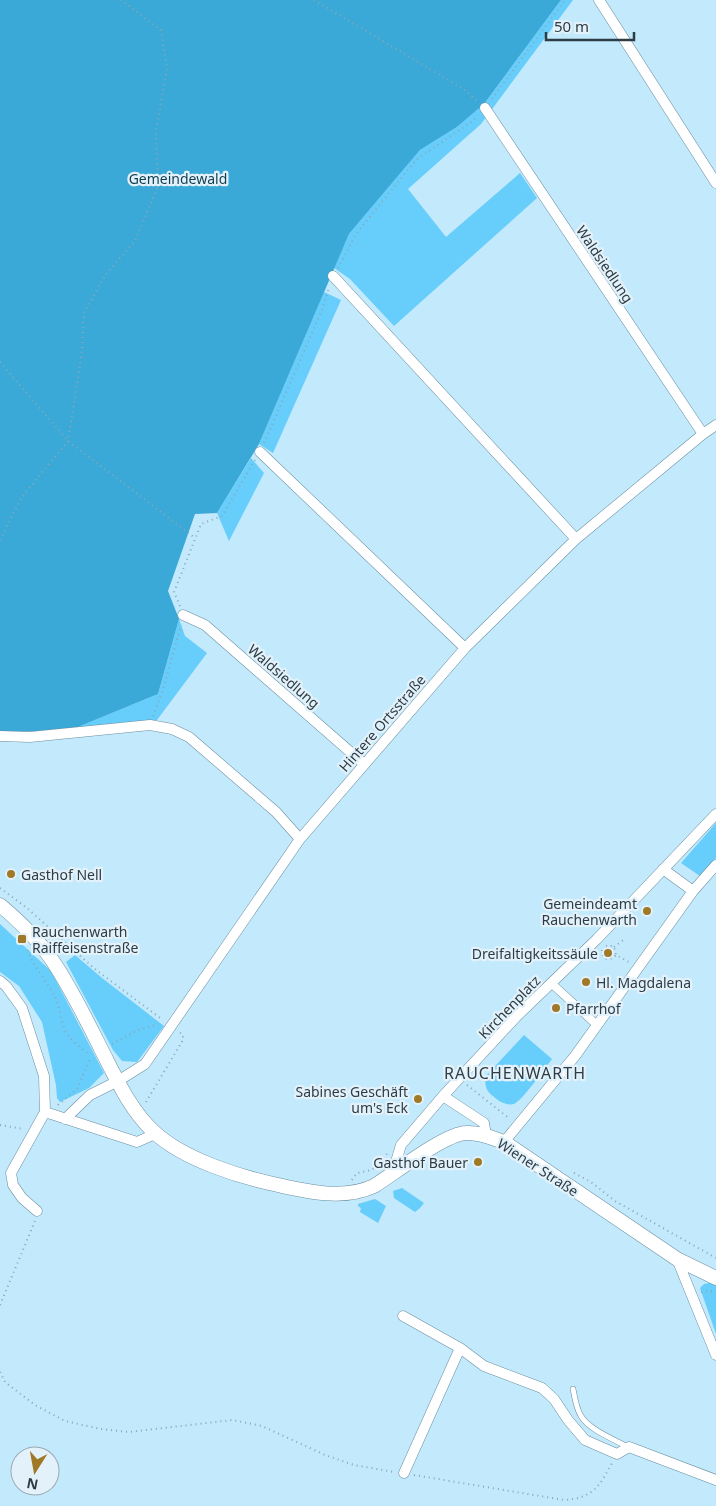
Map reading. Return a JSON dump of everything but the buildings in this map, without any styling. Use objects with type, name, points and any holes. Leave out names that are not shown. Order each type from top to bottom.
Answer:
[{"type":"main road","name":"Wiener Straße","points":[[0,906],[29,932],[51,960],[74,997],[97,1054],[118,1081],[140,1118],[155,1134],[180,1150],[207,1164],[242,1176],[309,1192],[335,1194],[364,1191],[392,1175],[446,1138],[465,1132],[486,1136],[504,1142],[677,1259],[716,1278]]},
{"type":"street","points":[[599,0],[716,183]]},
{"type":"street","name":"Waldsiedlung","points":[[485,108],[703,434]]},
{"type":"street","points":[[333,276],[576,539]]},
{"type":"street","name":"Hintere Ortsstraße","points":[[65,1119],[90,1095],[118,1081],[145,1064],[167,1023],[300,839],[465,648],[576,539],[716,425]]},
{"type":"street","points":[[260,452],[465,648]]},
{"type":"street","name":"Waldsiedlung","points":[[183,615],[205,625],[364,764]]},
{"type":"street","points":[[0,736],[30,737],[150,724],[172,729],[189,737],[276,812],[300,839]]},
{"type":"street","name":"Kirchenplatz","points":[[392,1175],[401,1146],[443,1096],[516,1017],[596,939],[716,814]]},
{"type":"street","points":[[504,1142],[574,1056],[693,891],[716,865]]},
{"type":"street","points":[[663,869],[693,891]]},
{"type":"street","points":[[0,982],[6,986],[22,1008],[44,1076],[45,1112],[12,1173],[13,1185],[22,1198],[37,1211]]},
{"type":"street","points":[[551,983],[597,1025]]},
{"type":"street","points":[[443,1096],[484,1123],[486,1136]]},
{"type":"street","points":[[45,1112],[138,1142],[155,1134]]},
{"type":"street","points":[[677,1259],[716,1355]]},
{"type":"street","points":[[403,1316],[460,1348],[484,1366],[542,1388],[554,1400],[585,1440],[617,1454],[629,1447],[716,1480]]},
{"type":"street","points":[[404,1473],[460,1348]]},
{"type":"lane","points":[[573,1388],[575,1401],[582,1418],[599,1431],[629,1447]]},
{"type":"path","points":[[0,540],[21,498],[68,441],[82,352],[84,313],[106,274],[136,241],[158,186],[156,131],[167,69],[161,30],[121,0]]},
{"type":"path","points":[[150,724],[163,690],[183,615],[174,592],[195,538],[202,524],[222,516],[260,452],[322,310],[333,276],[356,234],[416,160],[471,122],[485,108],[565,0]]},
{"type":"path","points":[[316,1],[465,90],[485,108]]},
{"type":"path","points":[[0,362],[68,441],[195,538]]},
{"type":"path","points":[[0,888],[27,908],[96,970],[183,1035],[183,1040],[147,1096],[145,1103]]},
{"type":"path","points":[[614,947],[626,938]]},
{"type":"path","points":[[23,945],[29,951],[28,956],[42,974],[56,998],[62,1023],[68,1034],[97,1054]]},
{"type":"path","points":[[614,947],[608,945],[604,947],[601,951],[602,955],[605,959],[609,960],[616,954]]},
{"type":"path","points":[[614,947],[616,954],[638,968]]},
{"type":"path","points":[[45,1112],[61,1104],[77,1089],[97,1054],[136,1031],[167,1023]]},
{"type":"path","points":[[459,1079],[518,1125]]},
{"type":"path","points":[[0,1125],[34,1130]]},
{"type":"path","points":[[350,1183],[357,1173],[372,1170],[389,1151]]},
{"type":"path","points":[[574,1173],[591,1182],[615,1201],[716,1258]]},
{"type":"path","points":[[0,1305],[32,1230],[37,1211]]},
{"type":"path","points":[[691,1293],[716,1291]]},
{"type":"path","points":[[0,1372],[5,1382],[35,1405],[65,1421],[101,1429],[129,1432],[232,1420],[262,1426],[325,1455],[354,1464],[564,1500],[578,1499],[594,1492],[617,1454]]},
{"type":"shaded area","points":[[561,0],[573,0],[481,124],[408,189],[446,237],[520,173],[537,198],[394,326],[350,279],[334,268],[349,234],[420,150],[457,127],[484,104]]},
{"type":"shaded area","points":[[324,292],[341,300],[273,453],[259,444]]},
{"type":"shaded area","points":[[251,458],[264,473],[229,541],[217,513]]},
{"type":"shaded area","points":[[179,619],[185,636],[207,653],[157,720],[73,729],[158,694]]},
{"type":"shaded area","points":[[716,823],[716,858],[700,876],[681,863]]},
{"type":"shaded area","points":[[0,924],[51,971],[104,1073],[89,1088],[60,1102],[57,1098],[56,1085],[42,1022],[19,986],[0,972]]},
{"type":"shaded area","points":[[75,955],[164,1026],[137,1062],[122,1061],[113,1050],[66,962]]},
{"type":"shaded area","points":[[524,1035],[552,1059],[518,1102],[506,1104],[497,1100],[487,1090],[485,1085],[486,1076]]},
{"type":"shaded area","points":[[402,1188],[424,1203],[415,1212],[394,1198],[393,1191]]},
{"type":"shaded area","points":[[375,1199],[386,1206],[378,1223],[360,1212],[361,1208],[358,1206],[358,1204]]},
{"type":"shaded area","points":[[704,1284],[716,1285],[716,1334],[700,1288]]},
{"type":"green space","name":"Gemeindewald","points":[[0,0],[561,0],[484,104],[457,127],[420,150],[349,234],[259,444],[217,513],[195,514],[168,591],[179,619],[158,694],[73,729],[0,733]]},
{"type":"place","name":"Gasthof Nell","points":[[11,874]]},
{"type":"place","name":"Gemeindeamt Rauchenwarth","points":[[647,911]]},
{"type":"place","name":"Rauchenwarth Raiffeisenstraße","points":[[22,939]]},
{"type":"place","name":"Dreifaltigkeitssäule","points":[[608,953]]},
{"type":"place","name":"Hl. Magdalena","points":[[586,982]]},
{"type":"place","name":"Pfarrhof","points":[[556,1008]]},
{"type":"place","name":"Sabines Geschäft um's Eck","points":[[418,1099]]},
{"type":"place","name":"Gasthof Bauer","points":[[478,1162]]},
{"type":"district","name":"RAUCHENWARTH","points":[[515,1073]]}]
